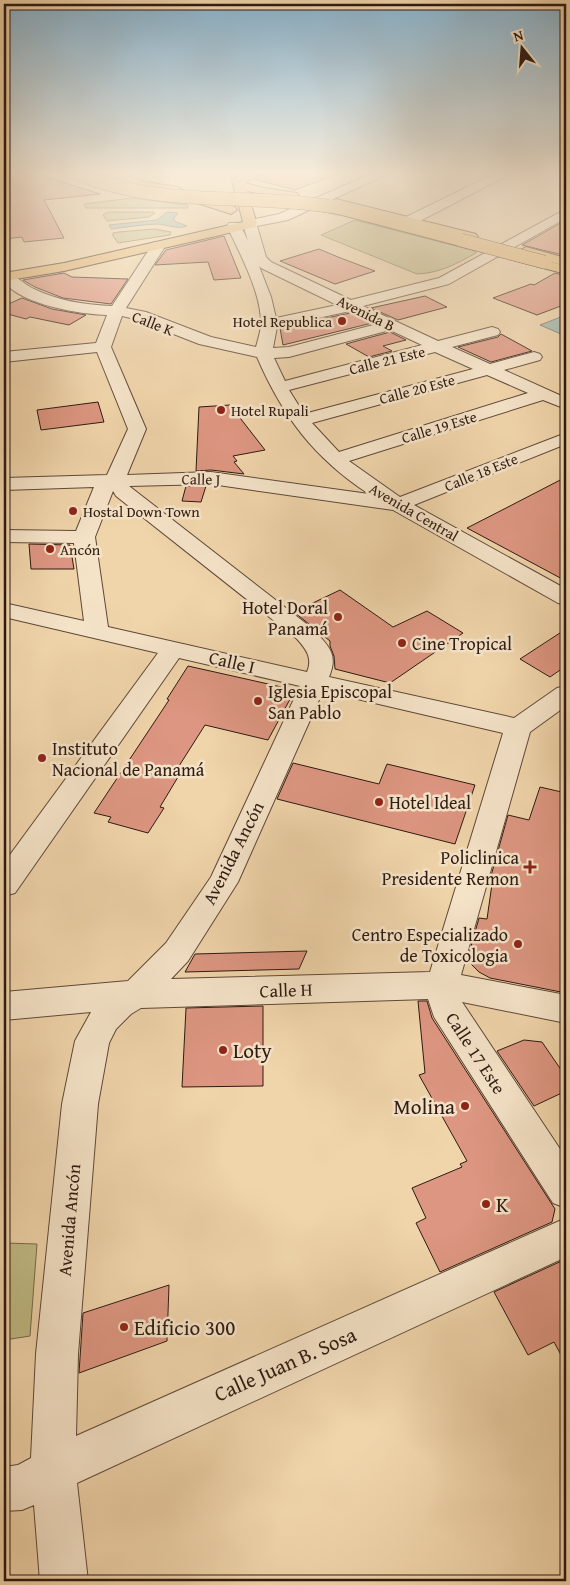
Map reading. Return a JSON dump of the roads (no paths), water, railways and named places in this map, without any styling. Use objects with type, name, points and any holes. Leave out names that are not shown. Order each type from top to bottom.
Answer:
[{"type":"main road","points":[[5,277],[64,267],[159,245]]},
{"type":"main road","points":[[473,245],[566,269]]},
{"type":"main road","points":[[487,245],[566,261]]},
{"type":"main road","points":[[490,245],[566,269]]},
{"type":"main road","points":[[501,245],[566,261]]},
{"type":"street","points":[[97,632],[84,537],[103,489],[115,480],[137,429],[103,346],[105,335],[118,311],[159,245]]},
{"type":"street","points":[[242,245],[259,285],[269,324],[270,354],[392,325]]},
{"type":"street","name":"Avenida B","points":[[256,245],[259,258],[266,265],[295,280],[340,299],[351,306],[488,370],[566,404]]},
{"type":"street","points":[[269,324],[351,306],[361,301],[444,281],[510,245]]},
{"type":"street","name":"Calle K","points":[[5,277],[30,294],[87,310],[118,311],[140,315],[181,333],[210,342],[270,354]]},
{"type":"street","points":[[259,285],[271,281],[295,280]]},
{"type":"street","name":"Calle 21 Este","points":[[280,387],[492,332]]},
{"type":"street","points":[[4,357],[103,346]]},
{"type":"street","name":"Avenida Central","points":[[270,354],[280,387],[300,421],[335,459],[372,490],[566,598]]},
{"type":"street","name":"Calle 20 Este","points":[[300,421],[534,356]]},
{"type":"street","name":"Calle 19 Este","points":[[335,459],[544,394]]},
{"type":"street","name":"Calle 18 Este","points":[[396,504],[411,500],[566,438]]},
{"type":"street","name":"Calle J","points":[[4,484],[210,478],[396,504]]},
{"type":"street","name":"Avenida Ancón","points":[[64,1581],[53,1470],[57,1354],[80,1104],[92,1041],[104,1019],[119,1004],[136,994],[178,952],[223,882],[322,665],[320,651],[305,634],[123,492],[115,480]]},
{"type":"street","points":[[4,536],[84,537]]},
{"type":"street","name":"Calle I","points":[[4,610],[518,728]]},
{"type":"street","points":[[4,885],[173,649]]},
{"type":"street","points":[[518,728],[566,694]]},
{"type":"street","name":"Calle 17 Este","points":[[518,728],[442,985],[446,1007],[566,1190]]},
{"type":"street","name":"Calle H","points":[[4,1006],[136,994],[442,985],[566,1009]]},
{"type":"street","name":"Calle Juan B. Sosa","points":[[4,1489],[22,1487],[53,1470],[566,1237]]},
{"type":"water","points":[[566,315],[566,332],[561,334],[540,325]]},
{"type":"place","name":"Hotel Republica","points":[[342,321]]},
{"type":"place","name":"Hotel Rupali","points":[[221,410]]},
{"type":"place","name":"Hostal Down Town","points":[[73,511]]},
{"type":"place","name":"Ancón","points":[[50,549]]},
{"type":"place","name":"Hotel Doral Panamá","points":[[338,617]]},
{"type":"place","name":"Cine Tropical","points":[[402,643]]},
{"type":"place","name":"Iglesia Episcopal San Pablo","points":[[258,701]]},
{"type":"place","name":"Instituto Nacional de Panamá","points":[[42,758]]},
{"type":"place","name":"Hotel Ideal","points":[[379,802]]},
{"type":"place","name":"Policlinica Presidente Remon","points":[[530,867]]},
{"type":"place","name":"Centro Especializado de Toxicologia","points":[[518,944]]},
{"type":"place","name":"Loty","points":[[223,1050]]},
{"type":"place","name":"Molina","points":[[465,1106]]},
{"type":"place","name":"K","points":[[486,1204]]},
{"type":"place","name":"Edificio 300","points":[[124,1327]]}]
